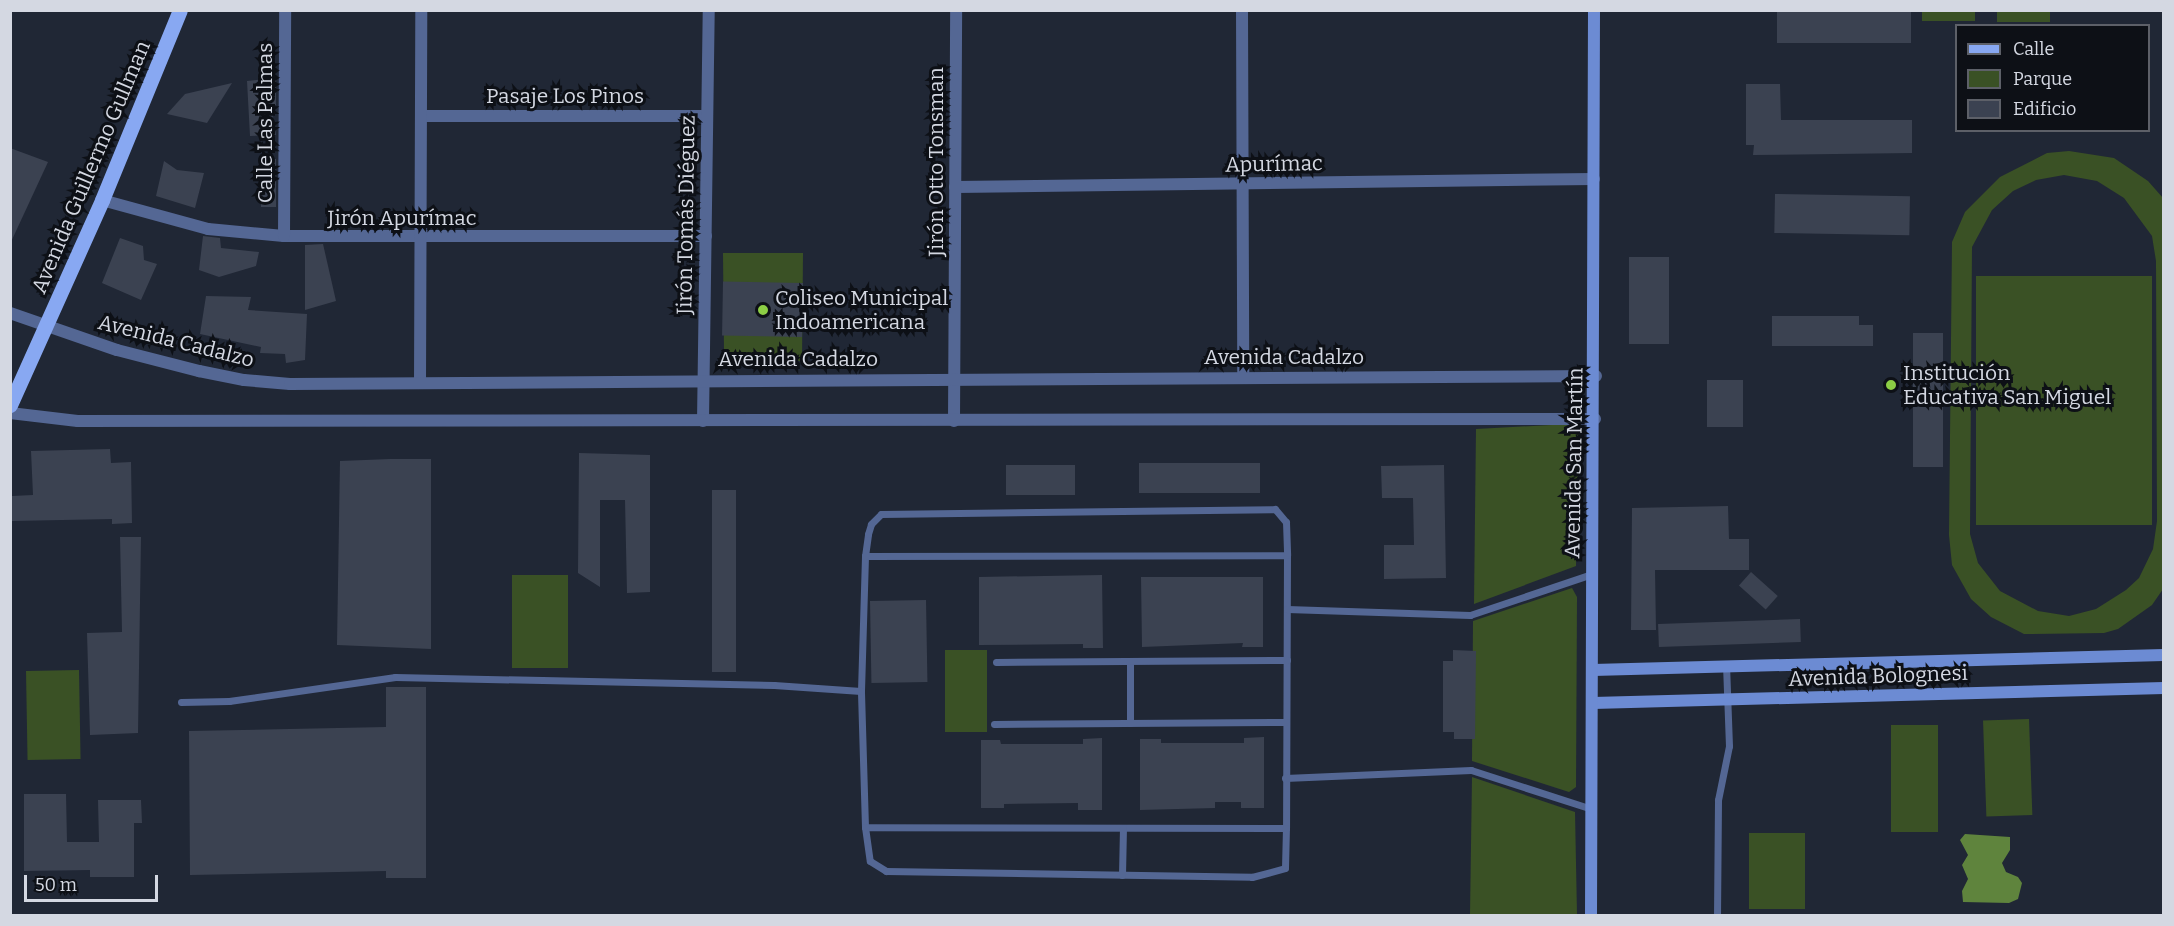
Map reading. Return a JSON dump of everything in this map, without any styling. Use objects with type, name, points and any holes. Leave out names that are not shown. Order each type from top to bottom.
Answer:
[{"type":"main road","name":"Avenida San Martín","points":[[1591,915],[1592,574],[1596,376],[1594,10]]},
{"type":"main road","name":"Avenida Guillermo Gullman","points":[[10,405],[102,200],[179,11]]},
{"type":"main road","name":"Avenida Bolognesi","points":[[1593,670],[2163,655]]},
{"type":"main road","name":"Avenida Bolognesi","points":[[1593,703],[2163,688]]},
{"type":"street","name":"Calle Las Palmas","points":[[284,236],[285,10]]},
{"type":"street","points":[[420,383],[423,116],[421,10]]},
{"type":"street","name":"Jirón Tomás Diéguez","points":[[703,421],[709,10]]},
{"type":"street","name":"Jirón Otto Tonsman","points":[[954,421],[956,10]]},
{"type":"street","points":[[1242,10],[1243,377]]},
{"type":"street","name":"Pasaje Los Pinos","points":[[423,116],[707,116]]},
{"type":"street","name":"Apurímac","points":[[955,187],[1594,179]]},
{"type":"street","name":"Jirón Apurímac","points":[[102,200],[208,230],[284,236],[420,238],[706,236]]},
{"type":"street","name":"Avenida Cadalzo","points":[[10,313],[117,350],[244,381],[420,383],[703,379],[1596,376]]},
{"type":"street","points":[[10,413],[78,421],[1595,419]]},
{"type":"lane","points":[[1275,509],[1286,522],[1287,555],[1285,778],[1287,860],[1279,873],[1252,877],[886,871],[870,861],[865,827],[861,691],[865,556],[871,524],[881,514],[1275,509]]},
{"type":"lane","points":[[865,556],[1287,555]]},
{"type":"lane","points":[[1287,609],[1470,615],[1592,574]]},
{"type":"lane","points":[[996,662],[1287,660]]},
{"type":"lane","points":[[1130,661],[1130,723]]},
{"type":"lane","points":[[1717,915],[1718,800],[1729,746],[1726,666]]},
{"type":"lane","points":[[181,702],[229,700],[395,677],[774,685],[861,691]]},
{"type":"lane","points":[[994,724],[1286,722]]},
{"type":"lane","points":[[1285,778],[1471,770],[1592,809]]},
{"type":"lane","points":[[865,827],[1286,828]]},
{"type":"lane","points":[[1122,875],[1123,828]]},
{"type":"green space","points":[[1922,11],[1975,11],[1975,21],[1922,21]]},
{"type":"green space","points":[[1997,11],[2050,11],[2050,22],[1997,22]]},
{"type":"green space","points":[[2069,151],[2114,158],[2148,181],[2163,198],[2163,589],[2152,605],[2118,629],[2104,633],[2024,634],[1991,617],[1971,599],[1952,565],[1949,535],[1952,242],[1965,212],[2000,177],[2047,153]],"holes":[[[2064,175],[2097,181],[2124,198],[2152,236],[2156,261],[2157,521],[2153,549],[2139,578],[2126,590],[2096,609],[2069,616],[2038,611],[2000,591],[1978,563],[1970,534],[1972,247],[1992,210],[2013,191],[2036,180]]]},
{"type":"green space","name":"Coliseo Municipal Indoamericana","points":[[723,253],[803,253],[802,361],[733,360],[724,350]]},
{"type":"green space","points":[[1976,276],[2152,276],[2152,525],[1976,525]]},
{"type":"green space","points":[[1570,424],[1579,435],[1576,566],[1474,604],[1476,429]]},
{"type":"green space","points":[[512,575],[568,575],[568,668],[512,668]]},
{"type":"green space","points":[[1572,588],[1577,597],[1576,787],[1569,792],[1472,761],[1473,621]]},
{"type":"green space","points":[[945,650],[987,650],[987,732],[945,732]]},
{"type":"green space","points":[[79,670],[81,759],[28,760],[26,671]]},
{"type":"green space","points":[[2029,719],[2032,815],[1986,817],[1983,721]]},
{"type":"green space","points":[[1891,725],[1938,725],[1938,832],[1891,832]]},
{"type":"green space","points":[[1472,777],[1575,812],[1577,915],[1470,915]]},
{"type":"green space","points":[[1749,833],[1805,833],[1805,909],[1749,909]]},
{"type":"shaded area","points":[[1965,834],[2010,837],[2010,850],[2002,863],[2006,872],[2018,877],[2022,883],[2018,899],[2009,903],[1963,902],[1962,891],[1968,879],[1962,865],[1968,855],[1960,840]]},
{"type":"building","points":[[1777,10],[1911,10],[1911,43],[1777,43]]},
{"type":"building","points":[[276,78],[276,105],[271,105],[276,135],[250,136],[247,81]]},
{"type":"building","points":[[232,83],[207,123],[167,114],[185,94]]},
{"type":"building","points":[[1746,84],[1780,84],[1781,120],[1912,120],[1912,153],[1753,155],[1754,145],[1746,145]]},
{"type":"building","points":[[10,148],[48,162],[10,244]]},
{"type":"building","points":[[261,159],[276,159],[276,207],[261,207]]},
{"type":"building","points":[[164,161],[177,170],[204,173],[195,208],[156,196]]},
{"type":"building","points":[[1775,194],[1910,196],[1909,235],[1774,233]]},
{"type":"building","points":[[203,236],[220,238],[221,248],[259,252],[256,266],[219,277],[199,270]]},
{"type":"building","points":[[120,238],[143,246],[144,260],[157,264],[141,300],[102,283]]},
{"type":"building","points":[[323,244],[336,301],[305,310],[305,245]]},
{"type":"building","points":[[1629,257],[1669,257],[1669,344],[1629,344]]},
{"type":"building","points":[[723,282],[803,283],[802,337],[722,336]]},
{"type":"building","points":[[206,296],[251,297],[248,310],[307,314],[305,360],[286,363],[285,354],[260,353],[261,347],[200,334]]},
{"type":"building","points":[[1772,316],[1859,316],[1859,325],[1873,325],[1873,346],[1772,346]]},
{"type":"building","points":[[1913,333],[1943,333],[1943,467],[1913,467]]},
{"type":"building","points":[[1707,380],[1743,380],[1743,427],[1707,427]]},
{"type":"building","points":[[110,449],[111,463],[131,462],[132,523],[112,524],[112,519],[12,521],[12,496],[33,495],[31,451]]},
{"type":"building","points":[[579,453],[650,455],[650,592],[627,593],[625,500],[600,500],[600,587],[578,573]]},
{"type":"building","points":[[431,459],[431,649],[337,645],[340,461]]},
{"type":"building","points":[[1139,463],[1260,463],[1260,493],[1139,493]]},
{"type":"building","points":[[1006,465],[1075,465],[1075,495],[1006,495]]},
{"type":"building","points":[[1444,465],[1446,578],[1384,579],[1384,545],[1414,545],[1413,498],[1382,498],[1381,466]]},
{"type":"building","points":[[712,490],[736,490],[736,672],[712,672]]},
{"type":"building","points":[[1728,506],[1729,539],[1749,539],[1749,570],[1655,570],[1656,630],[1631,630],[1632,508]]},
{"type":"building","points":[[120,537],[141,537],[138,733],[90,735],[87,633],[122,632]]},
{"type":"building","points":[[1751,572],[1778,596],[1766,609],[1739,585]]},
{"type":"building","points":[[1102,575],[1103,648],[1083,648],[1083,644],[979,645],[979,577]]},
{"type":"building","points":[[1141,577],[1263,577],[1263,647],[1242,647],[1243,643],[1142,647]]},
{"type":"building","points":[[926,600],[927,682],[871,683],[870,601]]},
{"type":"building","points":[[1800,619],[1801,642],[1659,647],[1658,624]]},
{"type":"building","points":[[1453,650],[1476,651],[1475,739],[1454,739],[1454,732],[1443,732],[1443,661],[1453,661]]},
{"type":"building","points":[[386,687],[426,687],[426,878],[386,878],[386,871],[190,875],[189,731],[386,727]]},
{"type":"building","points":[[1264,737],[1264,808],[1241,808],[1241,802],[1215,802],[1215,808],[1140,810],[1140,739],[1161,739],[1161,743],[1244,743],[1244,738]]},
{"type":"building","points":[[1102,738],[1102,810],[1078,810],[1078,803],[1004,804],[1004,808],[981,808],[981,740],[1000,740],[1001,744],[1083,744],[1083,739]]},
{"type":"building","points":[[24,794],[66,794],[67,842],[99,842],[98,800],[141,800],[142,823],[134,823],[134,877],[90,877],[90,870],[24,871]]},
{"type":"place","name":"Coliseo Municipal Indoamericana","points":[[763,310]]},
{"type":"place","name":"Institución Educativa San Miguel","points":[[1891,385]]}]
